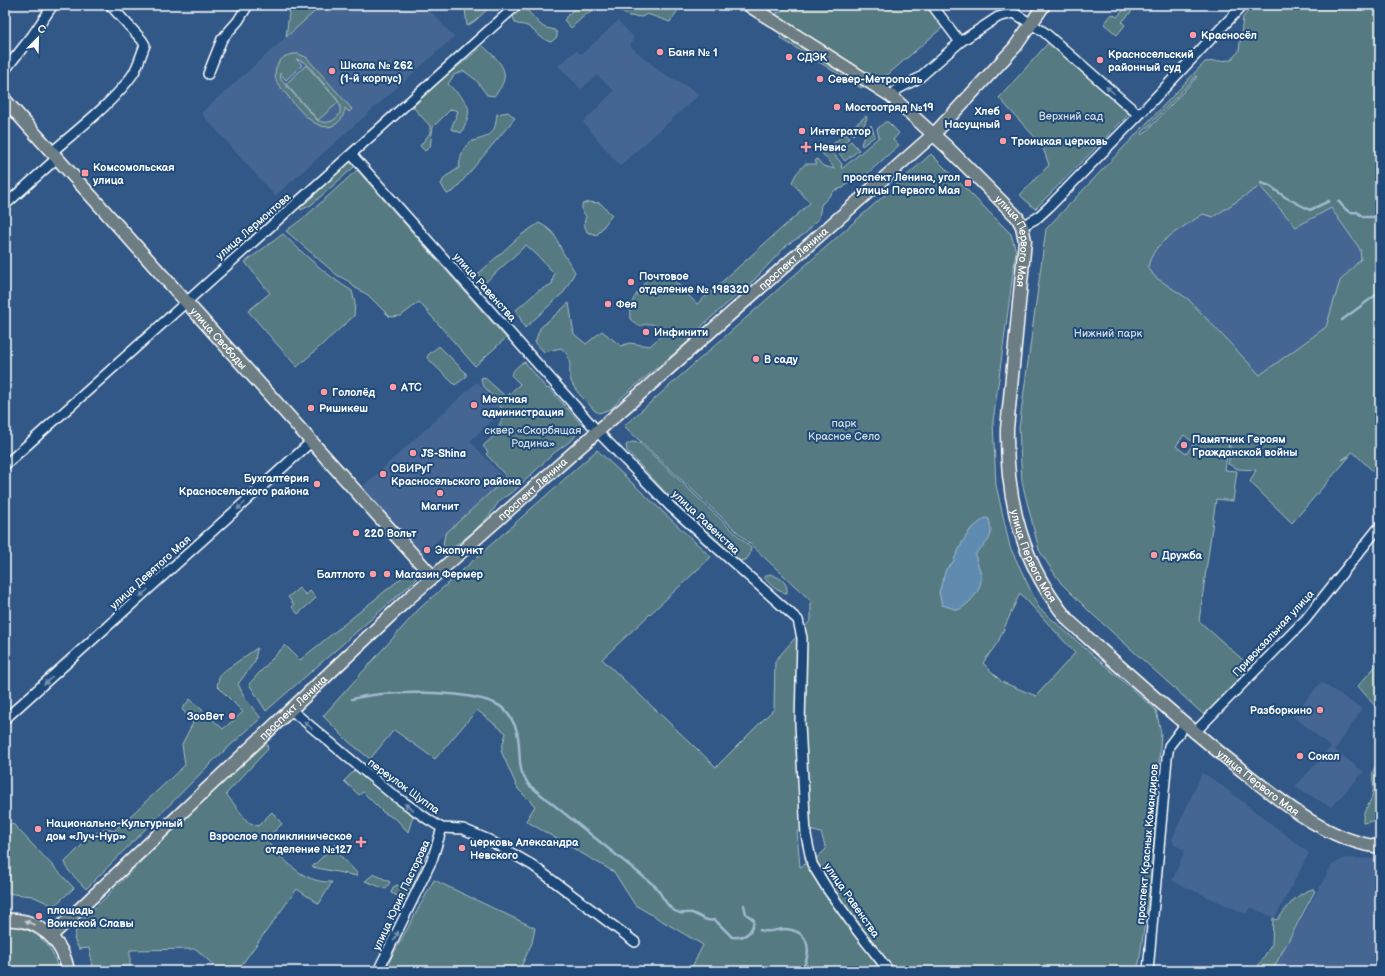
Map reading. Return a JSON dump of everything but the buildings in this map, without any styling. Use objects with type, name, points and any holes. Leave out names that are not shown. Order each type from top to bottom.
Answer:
[{"type":"main road","name":"улица Первого Мая","points":[[748,5],[891,96],[934,134],[1003,202],[1017,217],[1022,226],[1025,241],[1007,428],[1007,457],[1014,505],[1027,552],[1044,588],[1069,621],[1194,733],[1262,786],[1315,823],[1350,840],[1380,847]]},
{"type":"main road","name":"проспект Ленина","points":[[51,936],[290,709],[433,577],[934,134],[1015,47],[1044,5]]},
{"type":"main road","name":"улица Свободы","points":[[5,100],[433,577]]},
{"type":"main road","points":[[5,920],[14,919],[29,922],[41,928],[51,936],[63,954],[68,971]]},
{"type":"street","points":[[5,70],[32,36],[53,5]]},
{"type":"street","points":[[5,205],[119,92],[134,74],[145,46],[142,40],[110,5]]},
{"type":"street","points":[[208,74],[222,40],[238,21],[248,5]]},
{"type":"street","name":"улица Лермонтова","points":[[5,465],[185,301],[352,155],[517,5]]},
{"type":"street","points":[[932,5],[960,42]]},
{"type":"street","points":[[1022,226],[1038,218],[1139,115],[1243,5]]},
{"type":"street","points":[[891,96],[898,89],[918,78],[960,42],[998,18],[1014,13],[1044,32],[1139,115]]},
{"type":"street","name":"улица Равенства","points":[[352,155],[598,432],[671,507],[798,620],[802,638],[800,724],[806,835],[812,864],[848,918],[889,971]]},
{"type":"street","name":"улица Девятого Мая","points":[[5,719],[311,442]]},
{"type":"street","name":"Привокзальная улица","points":[[1194,733],[1305,620],[1380,526]]},
{"type":"street","name":"переулок Щуппа","points":[[290,709],[392,794],[442,828],[463,829],[489,840],[532,866],[635,942]]},
{"type":"street","name":"проспект Красных Командиров","points":[[1148,971],[1167,758],[1169,746],[1185,725]]},
{"type":"street","name":"улица Юрия Пасторова","points":[[378,971],[432,860],[442,828]]},
{"type":"shaded area","name":"Школа № 262 (1-й корпус)","points":[[322,5],[425,5],[454,37],[275,196],[201,113]]},
{"type":"shaded area","points":[[618,21],[634,37],[630,46],[661,72],[700,94],[620,166],[583,122],[614,91],[597,75],[581,89],[558,66],[576,51],[582,54]]},
{"type":"shaded area","points":[[1260,186],[1296,227],[1331,208],[1360,249],[1361,259],[1340,281],[1326,327],[1260,375],[1188,299],[1155,277],[1148,267],[1150,258],[1171,235],[1203,214],[1213,217]]},
{"type":"shaded area","points":[[477,382],[504,410],[470,441],[505,479],[423,554],[361,488]]},
{"type":"shaded area","points":[[985,518],[989,519],[991,535],[987,542],[976,553],[976,559],[981,575],[978,591],[967,604],[958,610],[942,605],[939,592],[946,569],[953,562],[970,530]]},
{"type":"shaded area","points":[[1321,682],[1362,709],[1335,750],[1364,772],[1331,807],[1295,787],[1331,747],[1293,716]]},
{"type":"shaded area","points":[[1202,773],[1213,779],[1309,853],[1275,918],[1250,907],[1246,914],[1172,881],[1185,850],[1174,845],[1172,839]]},
{"type":"shaded area","points":[[1345,858],[1380,859],[1380,971],[1272,971],[1332,865]]},
{"type":"green space","points":[[290,5],[322,5],[286,37]]},
{"type":"green space","points":[[467,5],[492,5],[475,21],[467,26],[465,8]]},
{"type":"green space","points":[[577,5],[608,5],[585,15],[571,28],[564,20]]},
{"type":"green space","points":[[609,5],[670,5],[678,10],[670,22],[647,14],[642,17],[629,16]]},
{"type":"green space","points":[[787,5],[927,5],[943,27],[879,82],[776,16],[777,12],[780,13]]},
{"type":"green space","name":"Нижний парк","points":[[1254,5],[1380,5],[1380,478],[1353,452],[1342,460],[1350,456],[1292,523],[1250,482],[1256,470],[1238,469],[1228,464],[1231,451],[1229,443],[1225,470],[1237,471],[1233,501],[1216,499],[1199,621],[1251,667],[1204,715],[1091,613],[1061,583],[1048,564],[1039,550],[1022,482],[1019,428],[1046,229],[1205,62],[1231,60],[1239,51],[1243,17]],"holes":[[[1196,76],[1197,77],[1143,135],[1142,133]],[[1260,186],[1296,227],[1331,208],[1360,249],[1361,259],[1340,281],[1326,327],[1260,375],[1188,299],[1155,277],[1148,267],[1151,258],[1162,242],[1203,214],[1213,217]],[[1184,435],[1194,443],[1186,454],[1176,446]]]},
{"type":"green space","points":[[1127,6],[1132,11],[1122,22],[1125,25],[1117,35],[1104,24],[1112,14],[1117,17]]},
{"type":"green space","points":[[522,7],[528,11],[543,27],[556,31],[557,37],[551,42],[544,39],[527,26],[515,23],[513,16]]},
{"type":"green space","points":[[781,35],[863,86],[861,88],[780,38]]},
{"type":"green space","name":"Верхний сад","points":[[1049,42],[1129,114],[1035,209],[1020,195],[1049,165],[1042,145],[999,98]]},
{"type":"green space","points":[[483,46],[496,58],[503,69],[504,75],[500,88],[494,96],[487,95],[476,80],[464,71],[454,75],[448,84],[467,105],[468,116],[466,124],[461,133],[451,129],[458,111],[451,109],[433,127],[430,147],[425,151],[420,146],[430,133],[430,126],[413,107],[434,86]]},
{"type":"green space","points":[[292,54],[298,54],[306,57],[352,109],[349,112],[345,108],[340,121],[336,124],[328,127],[312,121],[296,106],[277,83],[275,72],[279,62]],"holes":[[[296,59],[306,63],[336,98],[340,105],[340,113],[336,119],[330,122],[320,122],[317,120],[281,80],[280,73],[286,80],[302,65]]]},
{"type":"green space","points":[[306,65],[339,102],[318,120],[286,84]]},
{"type":"green space","points":[[508,112],[515,118],[454,191],[447,194],[441,184],[445,177],[459,168],[461,156],[465,148],[469,143],[490,134],[495,127],[497,114]]},
{"type":"green space","points":[[866,116],[867,118],[864,125],[853,135],[850,132],[850,129]]},
{"type":"green space","points":[[885,122],[888,122],[899,133],[893,140],[899,145],[867,174],[850,181],[843,188],[835,190],[821,205],[819,218],[805,234],[788,244],[754,280],[705,323],[690,340],[622,397],[611,409],[599,413],[594,410],[579,394],[570,379],[569,361],[566,352],[561,348],[544,352],[535,342],[540,328],[569,303],[574,334],[586,344],[602,331],[621,346],[629,343],[650,346],[662,335],[653,324],[639,326],[630,319],[630,312],[636,295],[651,274],[669,275],[697,304],[810,203],[792,182],[796,174],[805,164],[817,164],[815,161],[817,159],[823,166],[835,169],[822,153],[830,149],[842,164],[841,168],[843,168],[879,137],[877,129]]},
{"type":"green space","points":[[871,125],[875,136],[862,146],[861,144],[867,129]]},
{"type":"green space","points":[[844,134],[846,134],[849,138],[836,150],[833,147],[833,144]]},
{"type":"green space","points":[[851,141],[859,150],[845,161],[838,152]]},
{"type":"green space","name":"парк Красное Село","points":[[931,154],[1011,234],[1016,251],[993,422],[996,485],[1010,547],[1039,608],[1156,710],[1161,733],[1151,879],[1138,971],[690,971],[703,945],[635,905],[614,872],[526,821],[535,806],[518,789],[501,751],[506,733],[477,710],[435,759],[394,730],[370,759],[349,742],[323,716],[419,609],[597,450],[711,557],[602,659],[716,767],[774,709],[775,661],[811,620],[811,601],[624,426]],"holes":[[[1020,593],[1075,653],[1036,696],[1002,682],[983,663],[998,642]],[[809,830],[821,833],[826,849],[818,857],[800,867],[797,831]]]},
{"type":"green space","points":[[350,162],[354,164],[354,167],[311,205],[301,210],[300,205]]},
{"type":"green space","points":[[357,170],[506,338],[475,366],[419,302],[401,316],[390,317],[368,295],[337,275],[286,231],[306,216]]},
{"type":"green space","points":[[588,202],[600,203],[612,215],[597,235],[587,232],[584,224],[586,216],[582,211],[582,204]]},
{"type":"green space","points":[[539,223],[548,228],[553,234],[575,272],[564,292],[525,328],[516,310],[538,291],[552,284],[554,273],[526,245],[486,282],[478,274],[521,235]]},
{"type":"green space","points":[[283,234],[308,257],[342,285],[352,291],[355,303],[354,316],[297,367],[248,311],[270,293],[245,262]]},
{"type":"green space","points":[[439,346],[466,373],[466,377],[455,385],[427,358],[428,355]]},
{"type":"green space","name":"сквер «Скорбящая Родина»","points":[[525,362],[547,389],[549,388],[583,426],[573,439],[554,453],[514,491],[500,500],[489,516],[473,532],[447,552],[443,544],[445,534],[505,479],[505,475],[486,454],[488,452],[483,446],[495,435],[505,412],[482,384],[481,378],[484,377],[506,397],[520,384],[511,375],[520,364]]},
{"type":"green space","points":[[632,442],[640,443],[751,548],[750,554],[746,560],[738,561],[682,510],[627,451],[626,445]]},
{"type":"green space","points":[[410,571],[417,579],[266,711],[249,684],[285,645],[300,660]]},
{"type":"green space","points":[[770,574],[783,580],[787,593],[777,590],[769,583],[764,577]]},
{"type":"green space","points":[[299,588],[306,595],[310,591],[316,598],[298,614],[292,607],[294,605],[288,597]]},
{"type":"green space","points":[[257,648],[255,661],[238,684],[246,700],[261,718],[212,762],[86,889],[68,870],[65,862],[91,836],[105,828],[114,831],[185,765],[182,744],[193,723],[182,709],[190,699],[223,729],[243,712],[217,686],[220,674]]},
{"type":"green space","points":[[1380,661],[1380,712],[1358,686]]},
{"type":"green space","points":[[265,737],[268,749],[226,794],[248,822],[258,826],[272,812],[282,824],[265,840],[295,869],[311,879],[332,882],[319,904],[297,889],[237,971],[220,971],[196,949],[130,950],[130,971],[94,971],[89,948],[79,949],[74,939],[77,926]]},
{"type":"green space","points":[[1380,760],[1380,817],[1373,821],[1363,823],[1365,811],[1371,800],[1373,791],[1374,770]]},
{"type":"green space","points":[[358,770],[414,813],[408,832],[397,820],[383,812],[363,792],[359,795],[344,781],[354,771]]},
{"type":"green space","points":[[12,823],[74,888],[54,906],[32,896],[5,893],[5,830]]},
{"type":"green space","points":[[336,844],[341,850],[338,853],[357,873],[357,876],[312,867]]},
{"type":"green space","points":[[426,855],[431,857],[411,902],[391,893],[393,887],[397,885],[407,889],[413,885]]},
{"type":"green space","points":[[374,874],[390,882],[386,889],[365,881]]},
{"type":"green space","points":[[434,880],[535,928],[532,943],[519,971],[384,971]]},
{"type":"green space","points":[[1312,889],[1315,891],[1272,971],[1255,971],[1272,944],[1273,918],[1277,920],[1296,898]]},
{"type":"green space","points":[[5,925],[15,926],[33,933],[47,944],[56,961],[58,971],[5,971]]},
{"type":"waterway","points":[[1261,183],[1270,186],[1285,197],[1310,210],[1329,201]]},
{"type":"waterway","points":[[1338,201],[1348,211],[1357,212],[1363,217],[1375,217],[1380,214]]},
{"type":"waterway","points":[[1342,320],[1380,292]]},
{"type":"waterway","points":[[352,699],[383,694],[423,693],[463,696],[497,704],[507,713],[516,727],[520,763],[524,777],[529,785],[655,886],[672,909],[680,913],[692,913],[706,919],[715,920],[732,937],[741,937],[750,932],[754,920],[746,914],[744,905]]},
{"type":"waterway","points":[[760,930],[766,932],[781,929],[792,930],[803,936],[808,947],[808,953],[804,966],[806,971]]},
{"type":"place","name":"Красносёл","points":[[1193,35]]},
{"type":"place","name":"Баня № 1","points":[[660,52]]},
{"type":"place","name":"СДЭК","points":[[789,57]]},
{"type":"place","name":"Красносельский районный суд","points":[[1100,60]]},
{"type":"place","name":"Школа № 262 (1-й корпус)","points":[[332,71]]},
{"type":"place","name":"Север-Метрополь","points":[[820,79]]},
{"type":"place","name":"Мостоотряд №19","points":[[837,107]]},
{"type":"place","name":"Хлеб Насущный","points":[[1008,117]]},
{"type":"place","name":"Интегратор","points":[[802,131]]},
{"type":"place","name":"Троицкая церковь","points":[[1003,141]]},
{"type":"place","name":"Невис","points":[[806,147]]},
{"type":"place","name":"Комсомольская улица","points":[[85,173]]},
{"type":"place","name":"проспект Ленина, угол улицы Первого Мая","points":[[968,183]]},
{"type":"place","name":"Почтовое отделение № 198320","points":[[631,282]]},
{"type":"place","name":"Фея","points":[[608,304]]},
{"type":"place","name":"Инфинити","points":[[646,332]]},
{"type":"place","name":"В саду","points":[[756,359]]},
{"type":"place","name":"АТС","points":[[393,387]]},
{"type":"place","name":"Гололёд","points":[[324,392]]},
{"type":"place","name":"Местная администрация","points":[[474,405]]},
{"type":"place","name":"Ришикеш","points":[[311,408]]},
{"type":"place","name":"Памятник Героям Гражданской войны","points":[[1184,445]]},
{"type":"place","name":"JS-Shina","points":[[413,453]]},
{"type":"place","name":"ОВИРуГ Красносельского района","points":[[383,474]]},
{"type":"place","name":"Бухгалтерия Красносельского района","points":[[317,484]]},
{"type":"place","name":"Магнит","points":[[440,493]]},
{"type":"place","name":"220 Вольт","points":[[356,533]]},
{"type":"place","name":"Экопункт","points":[[427,550]]},
{"type":"place","name":"Дружба","points":[[1154,555]]},
{"type":"place","name":"Балтлото","points":[[373,574]]},
{"type":"place","name":"Магазин Фермер","points":[[387,574]]},
{"type":"place","name":"Разборкино","points":[[1320,710]]},
{"type":"place","name":"ЗооВет","points":[[232,716]]},
{"type":"place","name":"Сокол","points":[[1300,756]]},
{"type":"place","name":"Национально-Культурный дом «Луч-Нур»","points":[[38,829]]},
{"type":"place","name":"Взрослое поликлиническое отделение №127","points":[[361,842]]},
{"type":"place","name":"церковь Александра Невского","points":[[462,848]]},
{"type":"place","name":"площадь Воинской Славы","points":[[39,916]]}]
